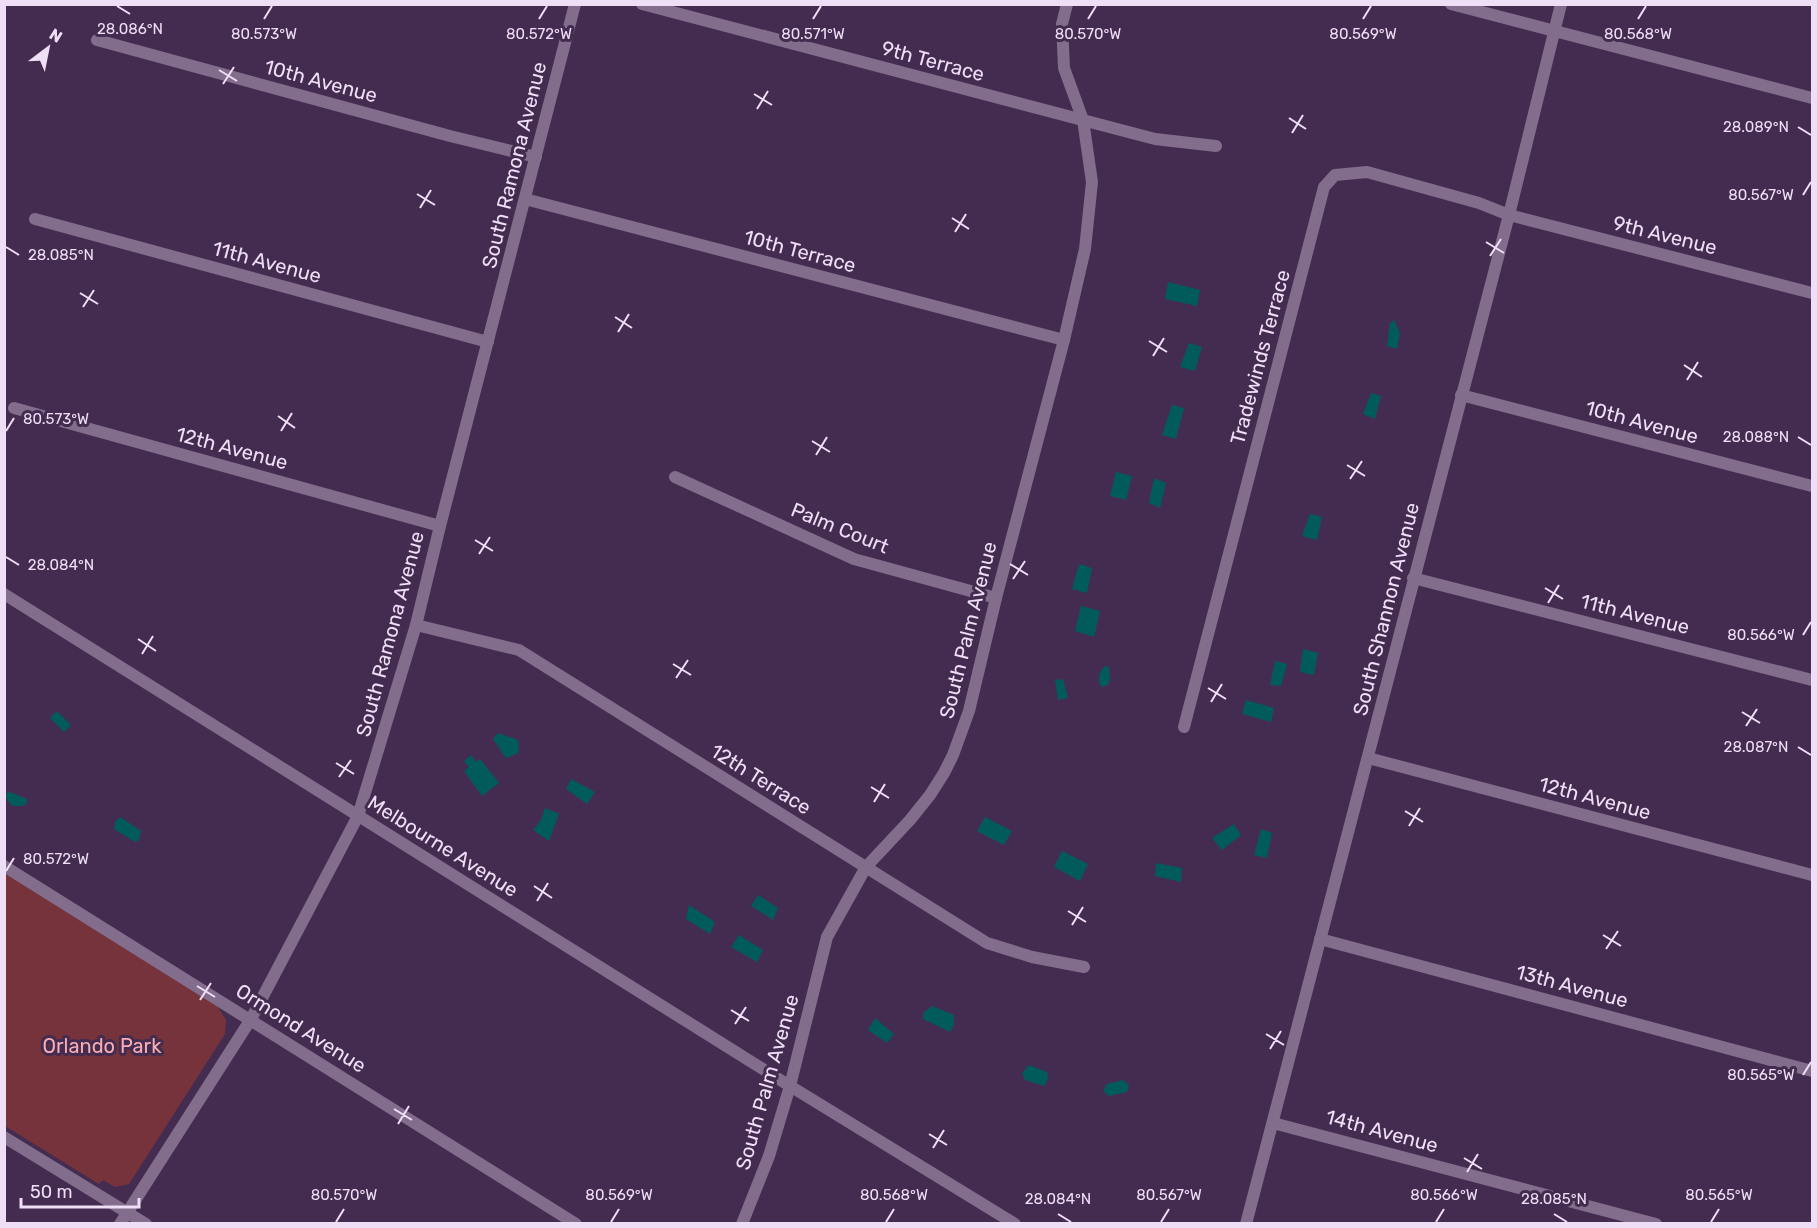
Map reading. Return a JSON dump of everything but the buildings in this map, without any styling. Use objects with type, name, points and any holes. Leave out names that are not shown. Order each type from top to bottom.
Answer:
[{"type":"street","name":"South Ramona Avenue","points":[[120,1224],[250,1019],[358,816],[416,625],[575,4]]},
{"type":"street","name":"9th Terrace","points":[[642,4],[1155,140],[1216,146]]},
{"type":"street","name":"South Palm Avenue","points":[[742,1224],[769,1156],[790,1086],[827,937],[866,867],[930,795],[953,755],[969,711],[1085,249],[1092,182],[1083,120],[1064,68],[1062,24],[1067,4]]},
{"type":"street","points":[[1451,4],[1812,98]]},
{"type":"street","name":"South Shannon Avenue","points":[[1246,1224],[1509,215],[1561,4]]},
{"type":"street","name":"10th Avenue","points":[[97,40],[450,136],[536,157]]},
{"type":"street","name":"Tradewinds Terrace","points":[[1184,727],[1324,187],[1335,175],[1367,172],[1479,203],[1509,215]]},
{"type":"street","name":"10th Terrace","points":[[525,199],[1064,340]]},
{"type":"street","name":"9th Avenue","points":[[1509,215],[1812,293]]},
{"type":"street","name":"11th Avenue","points":[[36,219],[488,342]]},
{"type":"street","name":"10th Avenue","points":[[1461,395],[1812,486]]},
{"type":"street","name":"12th Avenue","points":[[14,408],[440,526]]},
{"type":"street","name":"Palm Court","points":[[675,477],[855,559],[996,598]]},
{"type":"street","name":"11th Avenue","points":[[1413,578],[1812,680]]},
{"type":"street","name":"Melbourne Avenue","points":[[4,594],[790,1086],[1015,1224]]},
{"type":"street","name":"12th Terrace","points":[[416,625],[519,650],[987,943],[1032,957],[1084,968]]},
{"type":"street","name":"12th Avenue","points":[[1368,758],[1812,875]]},
{"type":"street","name":"Ormond Avenue","points":[[4,866],[576,1224]]},
{"type":"street","name":"13th Avenue","points":[[1320,939],[1812,1071]]},
{"type":"street","name":"14th Avenue","points":[[1273,1123],[1656,1224]]},
{"type":"street","points":[[4,1137],[146,1224]]},
{"type":"green space","name":"Orlando Park","points":[[4,872],[215,1002],[226,1020],[225,1034],[129,1184],[115,1187],[103,1180],[99,1184],[5,1126]]},
{"type":"shaded area","points":[[1168,282],[1200,290],[1197,306],[1165,299]]},
{"type":"shaded area","points":[[1394,320],[1400,333],[1397,349],[1387,346],[1390,323]]},
{"type":"shaded area","points":[[1189,343],[1202,347],[1195,371],[1180,367]]},
{"type":"shaded area","points":[[1371,393],[1381,396],[1375,419],[1363,414]]},
{"type":"shaded area","points":[[1172,405],[1184,408],[1176,439],[1162,435]]},
{"type":"shaded area","points":[[1116,472],[1132,476],[1126,500],[1110,496]]},
{"type":"shaded area","points":[[1154,478],[1166,483],[1160,508],[1149,503]]},
{"type":"shaded area","points":[[1310,514],[1322,517],[1317,540],[1302,536]]},
{"type":"shaded area","points":[[1079,564],[1092,568],[1087,593],[1072,589]]},
{"type":"shaded area","points":[[1081,606],[1100,611],[1094,637],[1075,631]]},
{"type":"shaded area","points":[[1303,649],[1318,653],[1314,675],[1300,672]]},
{"type":"shaded area","points":[[1275,661],[1287,664],[1281,686],[1270,685]]},
{"type":"shaded area","points":[[1105,666],[1109,667],[1110,680],[1108,685],[1102,687],[1099,676]]},
{"type":"shaded area","points":[[1063,679],[1068,698],[1058,700],[1055,680]]},
{"type":"shaded area","points":[[1246,700],[1274,708],[1271,722],[1242,714]]},
{"type":"shaded area","points":[[57,711],[71,725],[64,732],[50,718]]},
{"type":"shaded area","points":[[498,733],[518,740],[519,753],[506,758],[493,739]]},
{"type":"shaded area","points":[[471,755],[476,762],[480,759],[499,783],[482,796],[464,771],[469,767],[464,761]]},
{"type":"shaded area","points":[[571,779],[595,792],[587,804],[566,789]]},
{"type":"shaded area","points":[[10,792],[27,799],[27,803],[23,806],[12,806],[5,797],[5,794]]},
{"type":"shaded area","points":[[545,808],[559,814],[549,841],[533,830],[541,820]]},
{"type":"shaded area","points":[[120,817],[141,831],[139,840],[135,842],[114,829],[115,822]]},
{"type":"shaded area","points":[[985,817],[1012,831],[1004,845],[977,831]]},
{"type":"shaded area","points":[[1234,824],[1241,835],[1222,850],[1212,838]]},
{"type":"shaded area","points":[[1261,829],[1272,833],[1267,858],[1254,855]]},
{"type":"shaded area","points":[[1062,851],[1088,864],[1080,881],[1054,867]]},
{"type":"shaded area","points":[[1156,863],[1182,868],[1181,882],[1155,876]]},
{"type":"shaded area","points":[[758,895],[778,908],[773,920],[751,906]]},
{"type":"shaded area","points":[[689,905],[715,922],[710,934],[686,919]]},
{"type":"shaded area","points":[[739,935],[763,950],[757,962],[731,947]]},
{"type":"shaded area","points":[[932,1006],[954,1015],[954,1025],[950,1032],[923,1019],[923,1013]]},
{"type":"shaded area","points":[[875,1018],[894,1034],[887,1043],[868,1030]]},
{"type":"shaded area","points":[[1029,1065],[1047,1072],[1048,1079],[1044,1086],[1025,1080],[1022,1073]]},
{"type":"shaded area","points":[[1123,1080],[1129,1085],[1127,1092],[1109,1096],[1103,1091],[1107,1084]]}]
